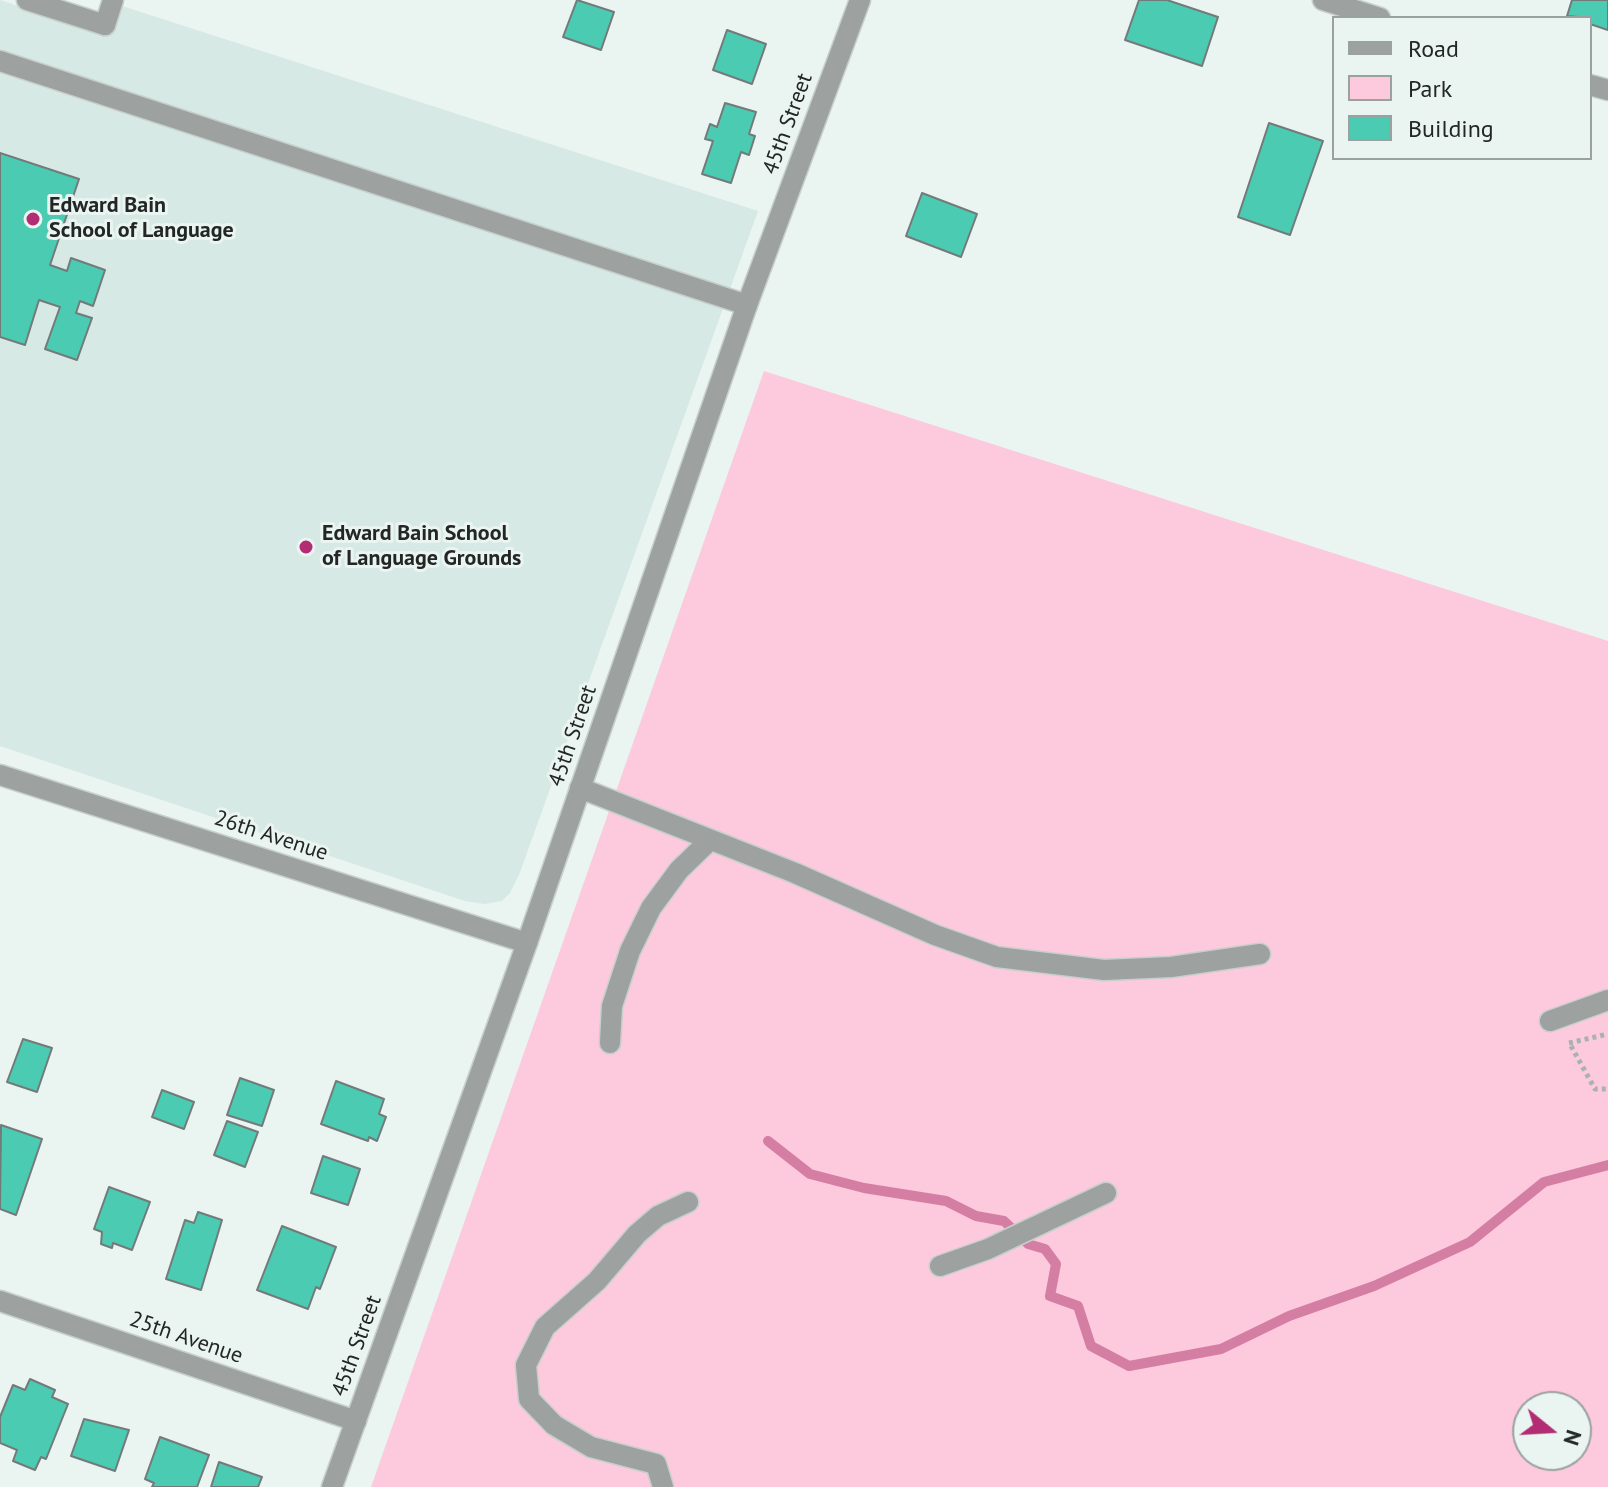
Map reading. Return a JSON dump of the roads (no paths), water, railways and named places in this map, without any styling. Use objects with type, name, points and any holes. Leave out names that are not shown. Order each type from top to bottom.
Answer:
[{"type":"street","points":[[27,0],[105,25],[113,0]]},
{"type":"street","name":"45th Street","points":[[332,1487],[527,943],[747,305],[860,0]]},
{"type":"street","points":[[1323,0],[1374,16]]},
{"type":"street","points":[[0,61],[747,305]]},
{"type":"street","name":"26th Avenue","points":[[0,775],[527,943]]},
{"type":"street","points":[[580,788],[708,842],[753,856],[921,929],[997,957],[1104,970],[1171,967],[1260,954]]},
{"type":"street","points":[[610,1043],[612,1006],[630,951],[651,908],[679,870],[708,842]]},
{"type":"street","points":[[1550,1021],[1608,1000]]},
{"type":"street","points":[[940,1266],[988,1249],[1106,1193]]},
{"type":"street","points":[[663,1487],[656,1464],[591,1447],[554,1425],[529,1399],[526,1365],[545,1327],[597,1281],[637,1234],[658,1216],[688,1202]]},
{"type":"street","name":"25th Avenue","points":[[0,1301],[356,1421]]},
{"type":"waterway","points":[[768,1141],[810,1174],[864,1188],[946,1201],[976,1216],[1004,1221],[1028,1244],[1045,1249],[1056,1264],[1050,1296],[1078,1306],[1091,1346],[1129,1366],[1221,1349],[1289,1316],[1374,1286],[1470,1242],[1544,1182],[1608,1165]]},
{"type":"place","name":"Edward Bain School of Language","points":[[33,219]]},
{"type":"place","name":"Edward Bain School of Language Grounds","points":[[306,547]]}]
